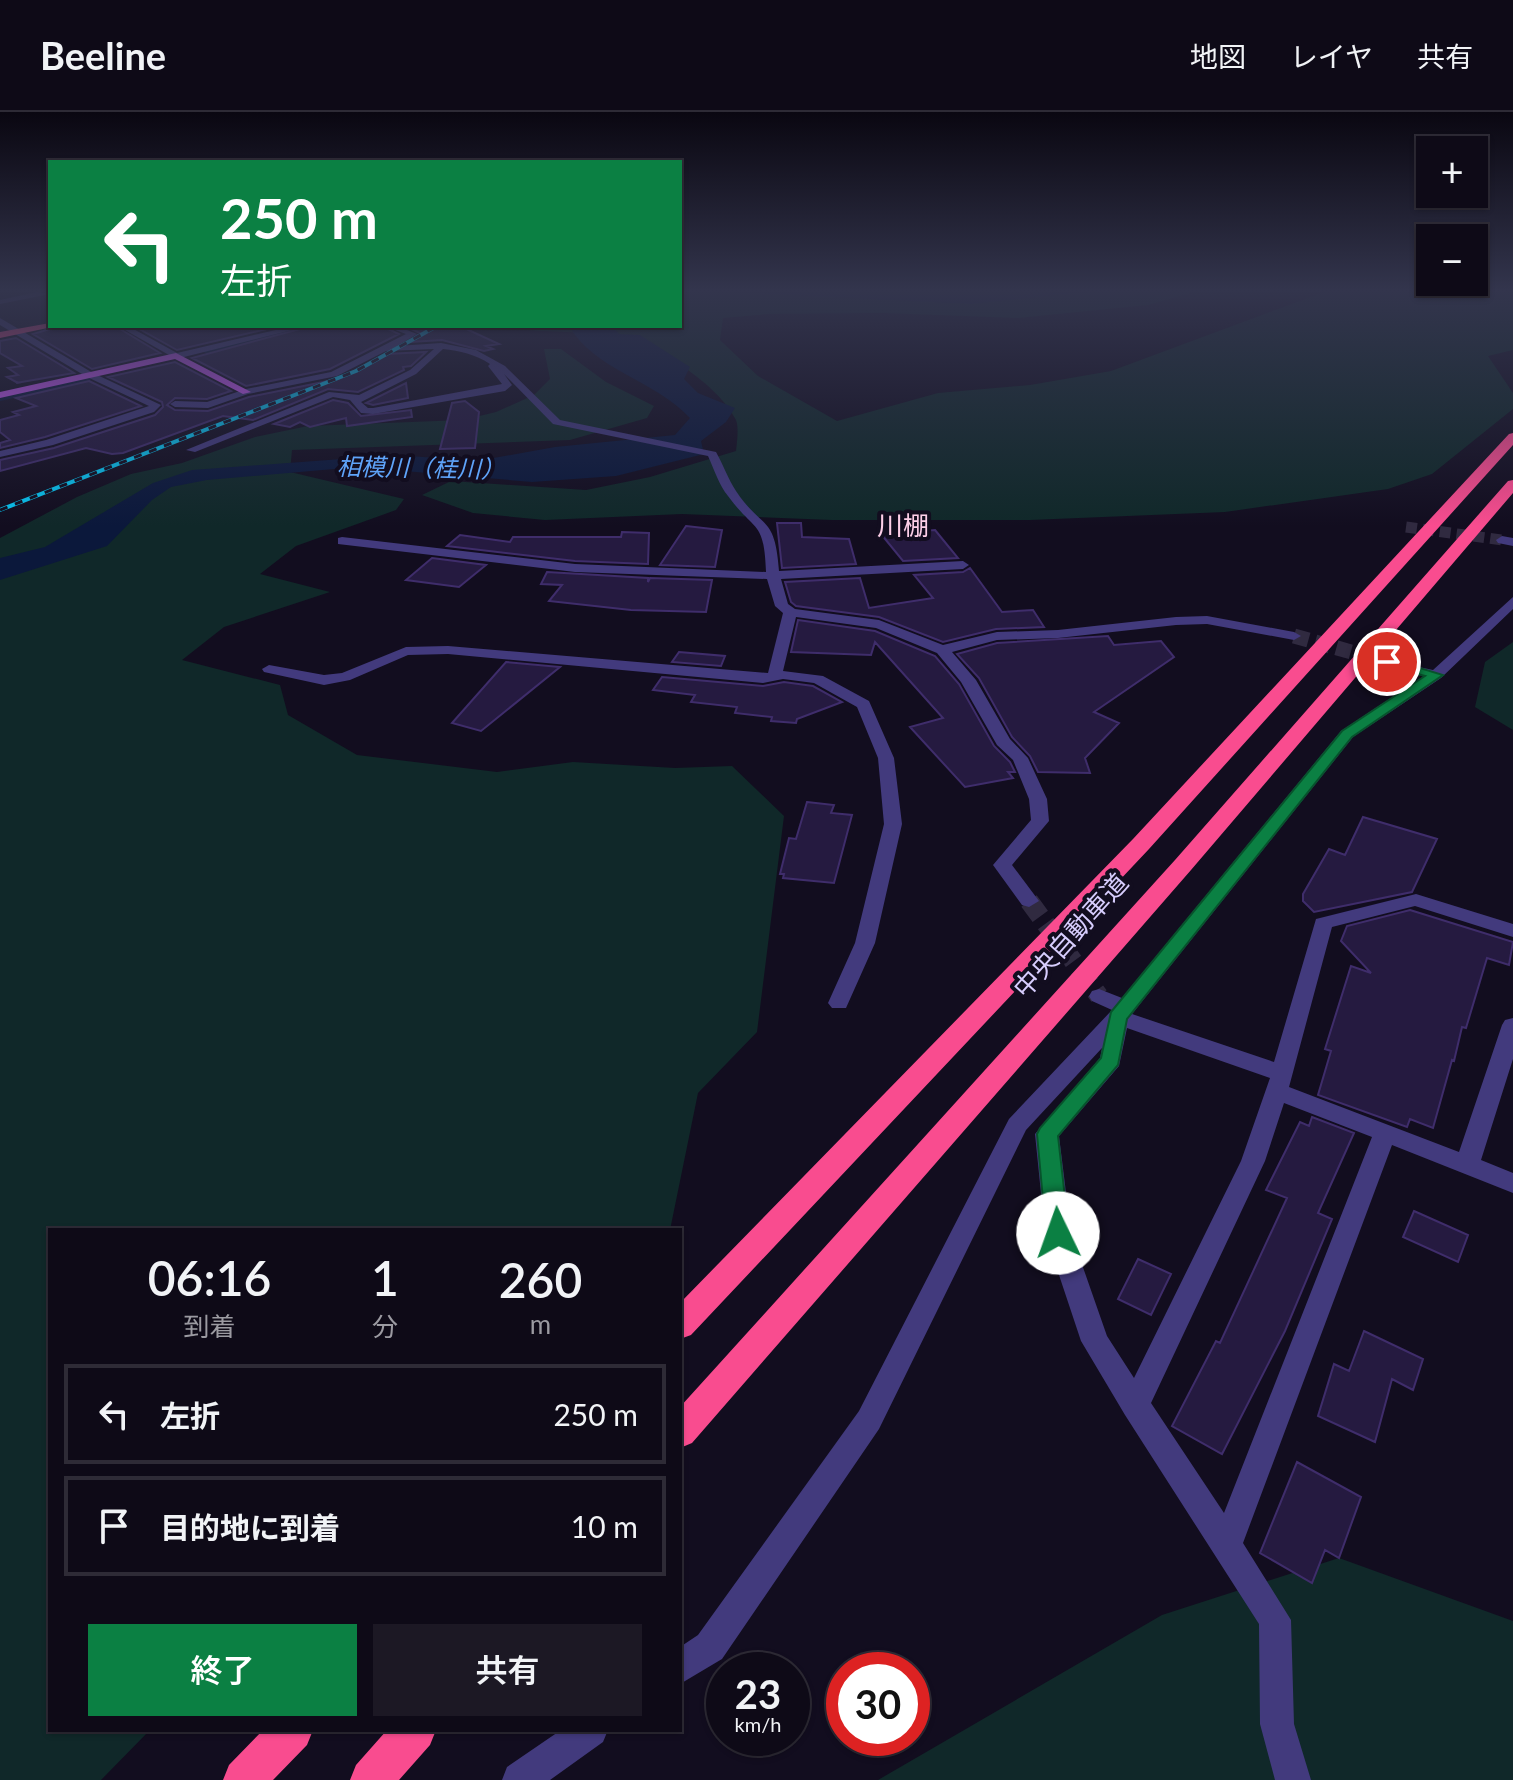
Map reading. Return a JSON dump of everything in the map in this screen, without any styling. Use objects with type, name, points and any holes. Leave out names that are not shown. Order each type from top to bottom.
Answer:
[{"type":"highway","name":"中央自動車道","points":[[682,1323],[1141,844],[1513,437]]},
{"type":"highway","name":"中央自動車道","points":[[682,1430],[1173,877],[1513,484]]},
{"type":"highway","points":[[1465,542],[1513,509]]},
{"type":"highway","points":[[244,1780],[290,1732]]},
{"type":"highway","points":[[371,1780],[413,1732]]},
{"type":"main road","points":[[0,395],[113,370]]},
{"type":"main road","points":[[202,370],[246,392]]},
{"type":"street","points":[[81,370],[156,405],[208,405],[246,392],[343,370]]},
{"type":"street","points":[[412,370],[354,401],[365,411],[373,411],[502,389],[507,385],[496,370]]},
{"type":"street","points":[[507,370],[538,402],[543,412],[557,422],[715,456],[732,494],[764,527],[773,547],[773,576],[782,606],[790,612],[879,624],[942,650],[968,680],[1003,742],[1020,758],[1038,799],[1040,821],[1002,865],[1029,901]]},
{"type":"street","points":[[214,389],[229,384]]},
{"type":"street","points":[[191,450],[332,394],[360,398]]},
{"type":"street","points":[[175,404],[199,395]]},
{"type":"street","points":[[0,454],[49,443],[150,410],[156,405]]},
{"type":"street","points":[[342,541],[485,562],[773,576],[963,565]]},
{"type":"street","points":[[682,1666],[710,1647],[869,1420],[1017,1125],[1122,1012],[1347,734],[1436,675],[1513,601]]},
{"type":"street","points":[[774,677],[790,612]]},
{"type":"street","points":[[942,650],[997,636],[1058,634],[1176,621],[1207,620],[1294,636]]},
{"type":"street","points":[[269,669],[324,680],[345,677],[368,669],[393,654],[416,649],[818,679],[864,704],[886,758],[893,824],[865,943],[839,1003]]},
{"type":"street","points":[[1387,662],[1436,675]]},
{"type":"street","points":[[1135,1406],[1253,1161],[1279,1082],[1323,923],[1416,900],[1513,931]]},
{"type":"street","points":[[1099,996],[1122,1012],[1385,1133],[1513,1183]]},
{"type":"street","points":[[1122,1012],[1111,1060],[1047,1134],[1058,1233],[1095,1341],[1275,1620],[1277,1724],[1293,1780]]},
{"type":"street","points":[[1467,1165],[1513,1025]]},
{"type":"street","points":[[1227,1545],[1385,1133]]},
{"type":"street","points":[[520,1780],[588,1732]]},
{"type":"green space","points":[[548,370],[589,370],[606,382],[654,406],[647,418],[570,440],[292,450],[290,472],[404,499],[396,510],[296,546],[260,574],[330,592],[224,627],[182,660],[280,685],[288,715],[357,755],[497,772],[573,762],[675,768],[732,766],[784,816],[757,1032],[698,1093],[670,1228],[48,1228],[48,1732],[148,1732],[101,1780],[0,1780],[0,538],[77,497],[131,474],[182,463],[255,437],[308,426],[463,420],[496,412],[534,395],[550,379]]},
{"type":"green space","points":[[687,370],[751,370],[837,421],[938,393],[1030,385],[1114,370],[1497,370],[1513,393],[1513,409],[1432,474],[1388,489],[1225,512],[1030,520],[832,520],[682,514],[545,520],[473,513],[422,495],[451,481],[586,490],[650,477],[736,451],[736,420],[716,393]]},
{"type":"green space","points":[[1513,642],[1513,730],[1475,707],[1485,662]]},
{"type":"green space","points":[[1339,1558],[1513,1621],[1513,1780],[878,1780],[919,1756],[930,1756],[930,1750],[1162,1615]]},
{"type":"water","name":"相模川（桂川）","points":[[619,370],[689,370],[684,379],[698,393],[735,408],[726,422],[701,441],[704,454],[616,476],[532,482],[357,467],[207,480],[171,487],[152,500],[107,546],[0,580],[0,558],[45,547],[153,483],[192,470],[396,455],[477,461],[555,447],[675,435],[690,418],[660,394]]},
{"type":"building","points":[[11,370],[69,370],[74,373],[18,383],[7,377],[18,375]]},
{"type":"building","points":[[140,370],[190,370],[231,391],[207,399],[175,398],[167,405],[175,410],[208,411],[249,397],[338,379],[356,370],[404,370],[358,392],[328,389],[253,420],[223,416],[123,453],[112,454],[86,448],[0,471],[0,460],[54,448],[155,415],[163,407],[162,402],[108,377]]},
{"type":"building","points":[[215,370],[326,370],[246,386]]},
{"type":"building","points":[[89,381],[141,406],[0,448],[0,443],[10,440],[0,432],[0,420],[19,415],[13,412],[36,406],[16,398]]},
{"type":"building","points":[[406,383],[408,398],[373,405],[366,403]]},
{"type":"building","points":[[333,400],[348,403],[361,416],[411,410],[412,417],[347,426],[346,418],[310,427],[300,422],[290,427],[274,424]]},
{"type":"building","points":[[465,401],[479,412],[475,448],[440,449],[452,403]]},
{"type":"building","points":[[777,523],[801,523],[802,537],[849,539],[856,564],[782,568]]},
{"type":"building","points":[[686,526],[722,530],[715,567],[660,565]]},
{"type":"building","points":[[935,530],[958,558],[903,561],[881,534]]},
{"type":"building","points":[[622,532],[649,533],[648,564],[575,561],[447,546],[460,535],[510,542],[513,537],[621,537]]},
{"type":"building","points":[[432,558],[486,565],[459,587],[406,580]]},
{"type":"building","points":[[970,568],[1002,612],[1033,610],[1044,627],[996,629],[943,642],[879,617],[796,606],[791,602],[785,582],[860,578],[869,608],[933,598],[914,575],[963,572]]},
{"type":"building","points":[[547,572],[648,578],[648,582],[650,578],[712,580],[706,612],[631,610],[549,601],[562,585],[541,584]]},
{"type":"building","points":[[798,620],[875,631],[935,656],[959,684],[994,746],[1010,762],[1015,772],[1008,772],[1013,778],[965,787],[910,727],[943,718],[875,642],[871,655],[791,652]]},
{"type":"building","points":[[1108,636],[1114,645],[1161,641],[1174,657],[1094,712],[1119,723],[1085,758],[1090,773],[1038,772],[1030,756],[1012,737],[979,678],[957,654],[997,643]]},
{"type":"building","points":[[679,652],[725,656],[721,666],[672,662]]},
{"type":"building","points":[[506,662],[560,667],[481,731],[452,723]]},
{"type":"building","points":[[662,677],[763,686],[784,682],[813,686],[842,702],[797,719],[796,723],[771,721],[772,717],[735,713],[737,707],[691,702],[695,695],[653,690]]},
{"type":"building","points":[[807,802],[834,805],[831,813],[852,815],[834,883],[783,878],[784,874],[780,874],[789,838],[796,839]]},
{"type":"building","points":[[1363,817],[1437,839],[1412,892],[1314,912],[1303,901],[1303,894],[1329,849],[1345,855]]},
{"type":"building","points":[[1410,910],[1513,942],[1509,965],[1487,958],[1466,1028],[1462,1027],[1433,1128],[1410,1119],[1407,1127],[1318,1095],[1331,1051],[1325,1049],[1351,966],[1371,973],[1341,941],[1347,926]]},
{"type":"building","points":[[1312,1117],[1354,1133],[1318,1213],[1332,1219],[1285,1331],[1222,1454],[1172,1426],[1216,1341],[1220,1343],[1287,1198],[1266,1190],[1300,1122],[1309,1126]]},
{"type":"building","points":[[1414,1211],[1468,1235],[1458,1262],[1403,1237]]},
{"type":"building","points":[[1138,1259],[1171,1274],[1151,1315],[1118,1299]]},
{"type":"building","points":[[1364,1331],[1423,1359],[1413,1390],[1392,1379],[1375,1442],[1318,1416],[1334,1364],[1349,1371]]},
{"type":"building","points":[[1297,1462],[1361,1497],[1339,1558],[1325,1550],[1312,1583],[1260,1553]]},
{"type":"waterway","points":[[0,399],[89,379]]},
{"type":"tunnel","points":[[1406,527],[1502,540]]},
{"type":"tunnel","points":[[1294,636],[1387,662]]},
{"type":"tunnel","points":[[1029,901],[1099,996]]},
{"type":"railway","points":[[0,510],[358,370]]},
{"type":"district","name":"川棚","points":[[903,525]]},
{"type":"route","points":[[1058,1233],[1047,1134],[1111,1060],[1118,1017],[1347,734],[1436,675],[1387,662]]}]
